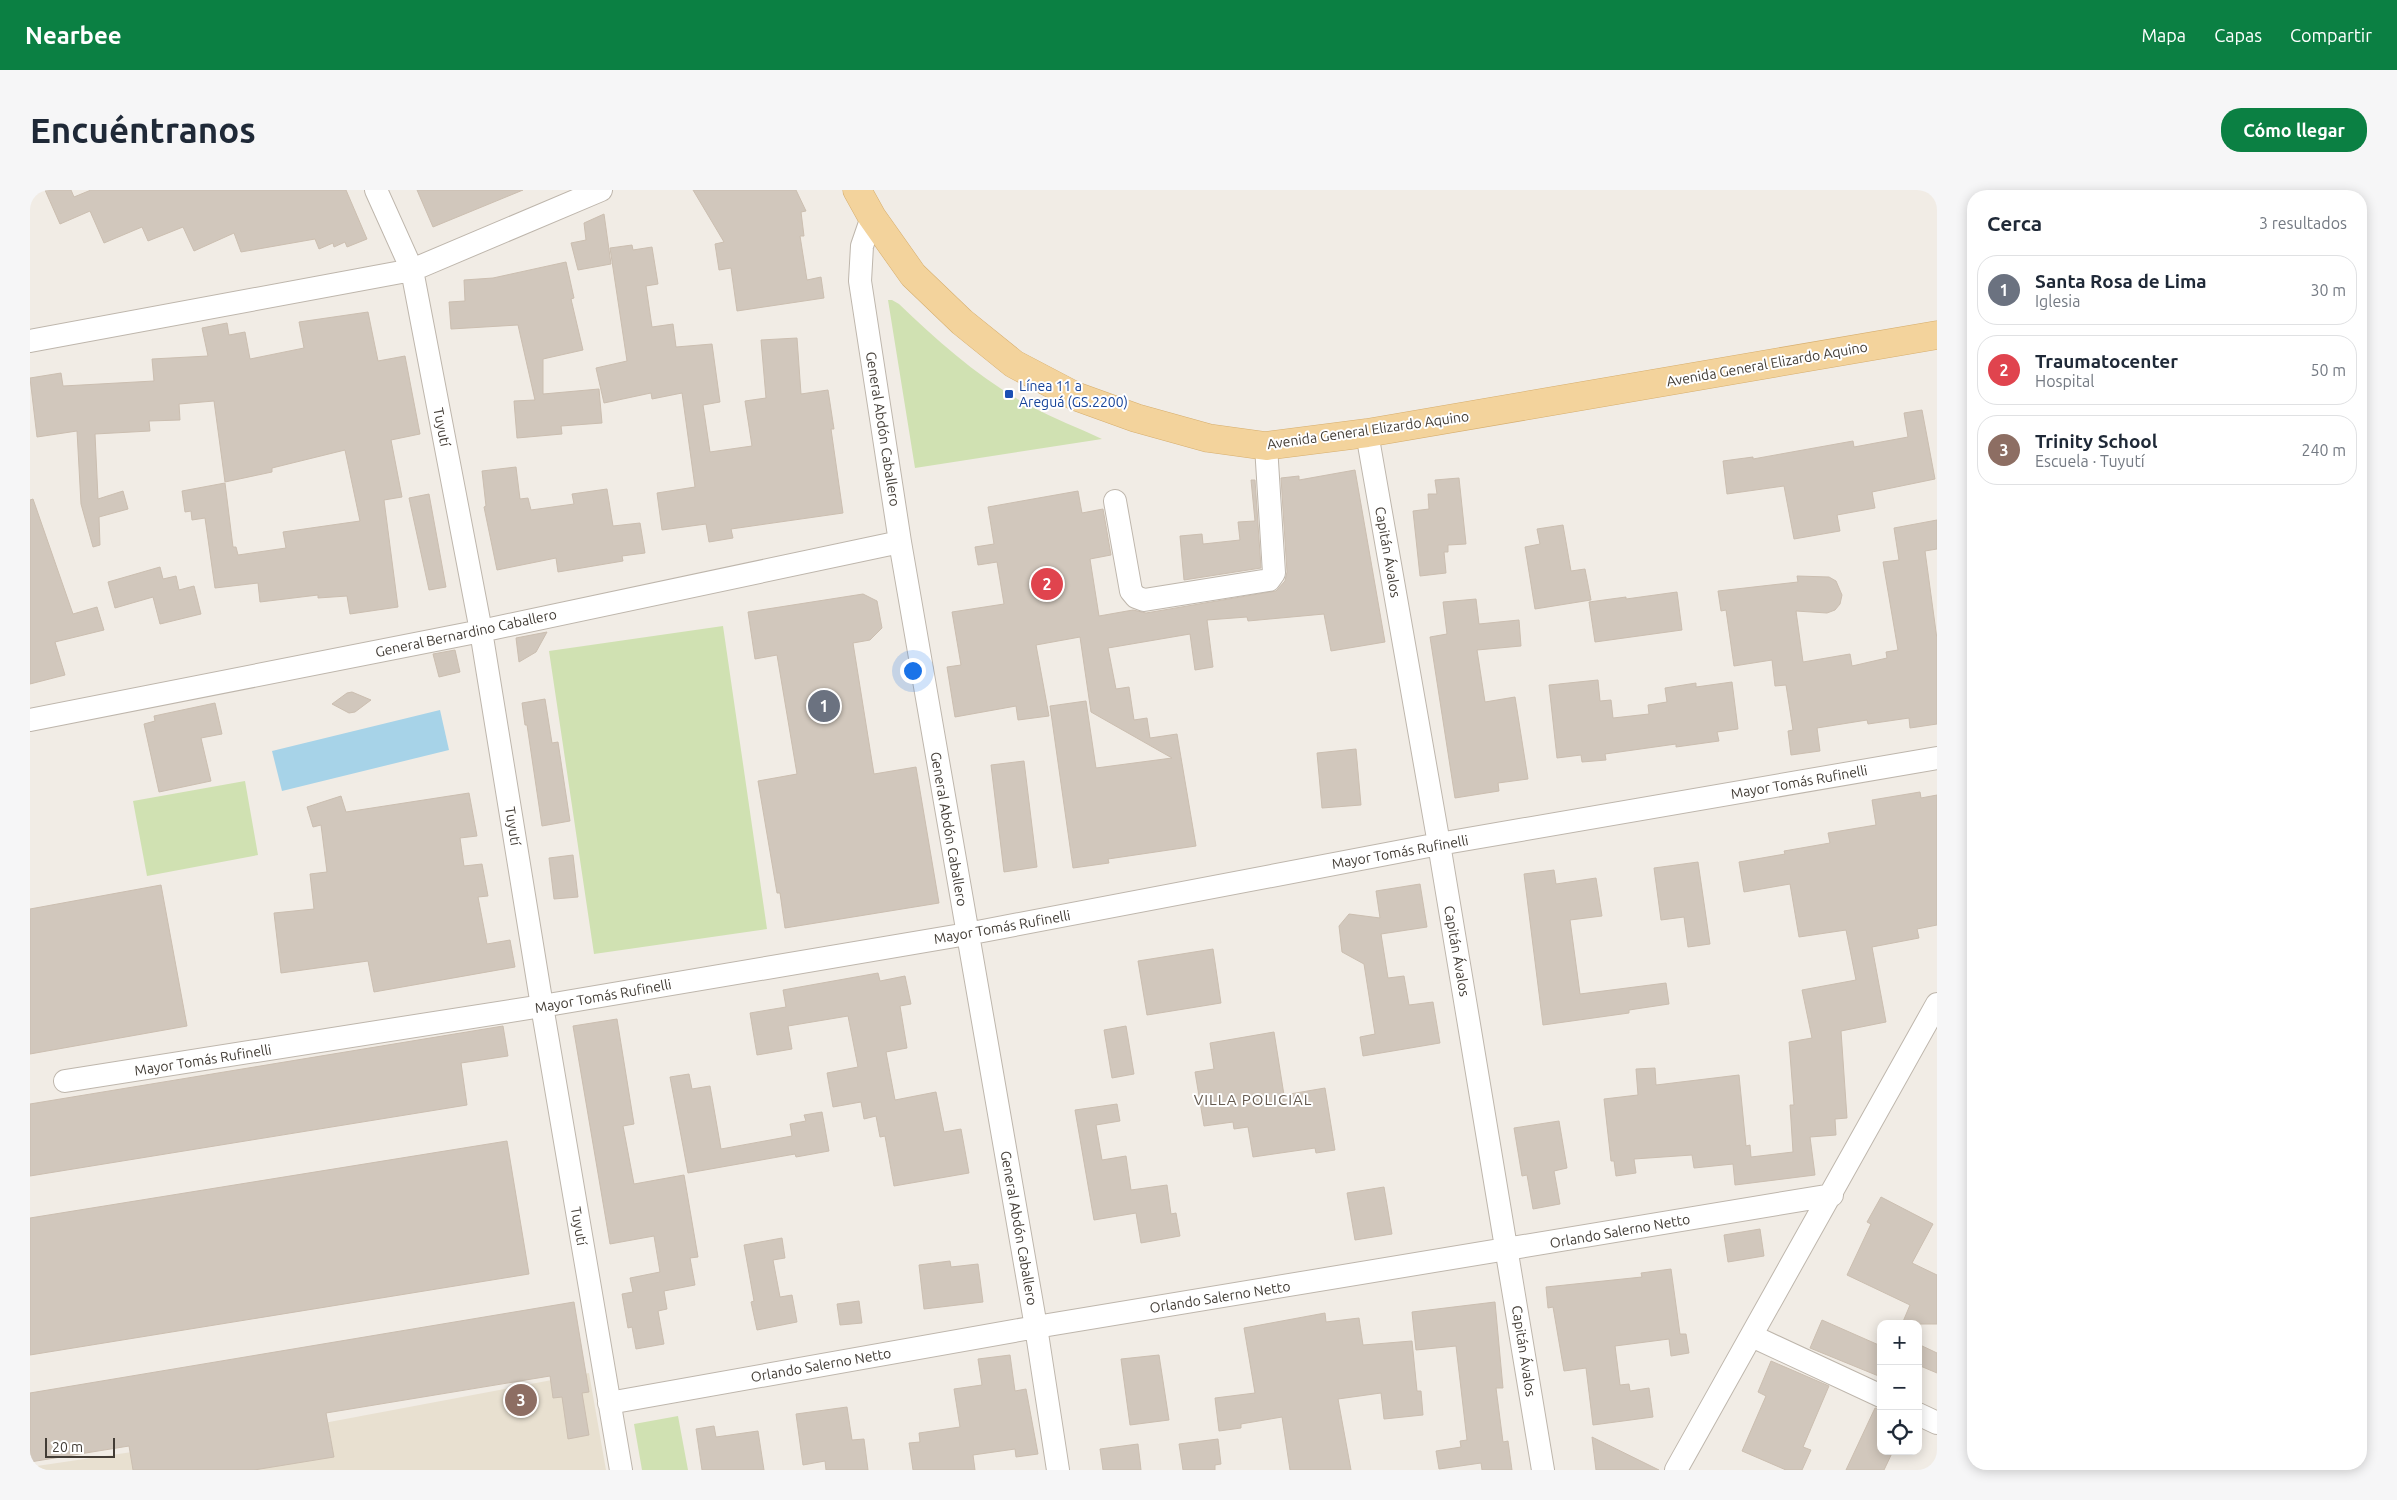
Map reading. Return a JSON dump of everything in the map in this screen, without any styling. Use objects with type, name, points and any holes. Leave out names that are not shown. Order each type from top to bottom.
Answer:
[{"type":"main road","name":"Avenida General Elizardo Aquino","points":[[857,190],[872,217],[912,275],[962,322],[1014,364],[1074,396],[1136,418],[1208,438],[1266,446],[1368,433],[1937,335]]},
{"type":"street","name":"Tuyutí","points":[[376,190],[412,270],[481,631],[542,1006],[621,1470]]},
{"type":"street","points":[[30,341],[412,270],[601,190]]},
{"type":"street","name":"General Abdón Caballero","points":[[872,217],[862,246],[860,281],[900,542],[1036,1327],[1058,1470]]},
{"type":"street","name":"Capitán Ávalos","points":[[1368,433],[1439,844],[1543,1470]]},
{"type":"street","points":[[1115,501],[1131,591],[1139,599],[1144,600],[1269,580],[1274,573],[1266,446]]},
{"type":"street","name":"General Bernardino Caballero","points":[[30,720],[481,631],[900,542]]},
{"type":"street","name":"Mayor Tomás Rufinelli","points":[[65,1082],[542,1006],[967,934],[1439,844],[1937,758]]},
{"type":"street","points":[[1676,1470],[1832,1195],[1937,1004]]},
{"type":"street","name":"Orlando Salerno Netto","points":[[609,1402],[1036,1327],[1832,1195]]},
{"type":"street","points":[[1752,1336],[1877,1394]]},
{"type":"street","points":[[1922,1416],[1937,1423]]},
{"type":"shaded area","points":[[589,1373],[606,1470],[30,1470],[30,1467],[308,1426]]},
{"type":"green space","points":[[888,300],[899,304],[946,347],[1014,397],[1049,416],[1102,439],[915,468]]},
{"type":"green space","points":[[723,626],[767,929],[594,954],[549,651]]},
{"type":"green space","points":[[245,781],[258,855],[147,876],[133,801]]},
{"type":"green space","points":[[678,1416],[688,1470],[642,1470],[634,1424]]},
{"type":"water","points":[[440,710],[449,750],[282,791],[272,751]]},
{"type":"building","points":[[45,190],[71,190],[74,197],[91,190],[346,190],[367,239],[347,247],[345,242],[334,247],[333,243],[319,249],[315,239],[241,252],[234,233],[194,251],[183,227],[148,241],[142,227],[104,243],[90,211],[60,224]]},
{"type":"building","points":[[417,190],[523,190],[433,227]]},
{"type":"building","points":[[693,190],[796,190],[806,211],[801,212],[804,236],[800,236],[807,280],[821,277],[824,298],[737,311],[731,268],[719,270],[715,244],[724,242]]},
{"type":"building","points":[[604,214],[611,264],[578,270],[571,243],[586,240],[584,223]]},
{"type":"building","points":[[632,245],[633,250],[652,247],[658,284],[646,286],[652,327],[673,324],[676,347],[712,344],[720,402],[703,405],[710,452],[752,446],[745,401],[766,398],[761,340],[797,338],[801,394],[828,390],[834,429],[831,429],[843,513],[731,529],[733,538],[709,542],[706,524],[662,530],[657,493],[695,487],[682,393],[652,399],[651,393],[604,403],[596,368],[627,361],[610,248]]},
{"type":"building","points":[[566,262],[574,298],[571,299],[583,350],[543,359],[543,394],[599,389],[602,423],[561,426],[562,434],[517,438],[514,401],[535,400],[518,325],[451,329],[449,302],[465,301],[464,280],[493,278]]},
{"type":"building","points":[[368,312],[378,361],[405,356],[420,434],[391,440],[402,497],[384,500],[398,607],[350,614],[347,596],[318,598],[318,595],[260,602],[258,583],[215,588],[205,518],[192,520],[191,511],[185,512],[182,491],[225,483],[233,547],[236,547],[238,555],[286,548],[283,532],[360,521],[345,450],[272,468],[272,472],[225,482],[214,401],[179,404],[180,420],[149,421],[150,431],[95,434],[98,499],[123,491],[128,509],[99,517],[100,545],[93,547],[81,504],[77,431],[37,437],[30,378],[61,373],[63,386],[154,381],[152,359],[208,356],[202,328],[227,323],[229,335],[245,332],[250,359],[304,348],[299,322]]},
{"type":"building","points":[[1922,410],[1935,479],[1872,492],[1875,508],[1837,515],[1840,531],[1794,539],[1784,486],[1727,494],[1723,461],[1753,457],[1753,459],[1853,441],[1854,447],[1908,437],[1904,413]]},
{"type":"building","points":[[516,467],[520,499],[528,498],[531,510],[574,504],[572,494],[607,489],[613,526],[640,523],[645,553],[622,556],[623,561],[558,572],[556,558],[497,570],[484,507],[486,506],[482,471]]},
{"type":"building","points":[[1355,470],[1385,642],[1331,651],[1324,614],[1248,621],[1247,617],[1207,620],[1213,667],[1195,670],[1190,634],[1108,648],[1116,689],[1129,687],[1134,720],[1147,718],[1150,738],[1177,734],[1196,846],[1108,859],[1109,863],[1073,868],[1050,706],[1086,701],[1096,768],[1172,758],[1091,712],[1080,637],[1036,645],[1049,716],[1018,720],[1016,706],[955,717],[947,667],[961,665],[952,612],[1004,604],[997,562],[978,565],[975,547],[994,544],[988,507],[1078,491],[1082,513],[1103,509],[1111,555],[1090,559],[1099,616],[1133,610],[1146,613],[1276,591],[1285,581],[1287,572],[1281,478],[1299,476],[1299,480]]},
{"type":"building","points":[[1459,478],[1466,544],[1448,545],[1448,552],[1444,552],[1446,573],[1420,576],[1413,511],[1429,509],[1428,494],[1437,494],[1435,480]]},
{"type":"building","points":[[1251,480],[1255,480],[1261,568],[1184,580],[1180,536],[1202,534],[1203,544],[1240,540],[1238,522],[1255,521]]},
{"type":"building","points":[[429,494],[446,587],[429,590],[409,498]]},
{"type":"building","points":[[33,499],[73,614],[97,607],[104,630],[55,642],[65,675],[30,684],[30,500]]},
{"type":"building","points":[[1937,520],[1937,549],[1925,551],[1937,639],[1937,724],[1910,728],[1909,718],[1868,724],[1867,720],[1817,728],[1820,751],[1791,755],[1788,731],[1793,730],[1786,685],[1775,686],[1772,660],[1734,666],[1726,610],[1721,611],[1718,591],[1798,582],[1797,576],[1829,577],[1836,581],[1842,595],[1840,604],[1835,610],[1827,613],[1796,611],[1803,662],[1850,654],[1852,666],[1887,658],[1886,652],[1898,650],[1883,562],[1899,560],[1894,528]]},
{"type":"building","points":[[1563,525],[1571,571],[1585,569],[1591,600],[1535,609],[1525,547],[1540,544],[1537,529]]},
{"type":"building","points":[[160,567],[163,579],[176,576],[179,590],[194,586],[201,614],[160,624],[153,597],[115,608],[108,582]]},
{"type":"building","points":[[1677,592],[1682,630],[1595,642],[1589,602]]},
{"type":"building","points":[[863,594],[877,601],[882,628],[870,640],[853,643],[874,774],[916,767],[939,903],[785,928],[780,893],[777,893],[758,781],[797,774],[777,655],[755,659],[748,612]]},
{"type":"building","points":[[1476,599],[1479,624],[1519,620],[1521,646],[1477,650],[1485,702],[1515,697],[1528,779],[1498,783],[1499,791],[1455,798],[1430,637],[1447,634],[1443,602]]},
{"type":"building","points":[[547,632],[536,652],[519,662],[516,638]]},
{"type":"building","points":[[455,650],[460,672],[439,677],[433,654]]},
{"type":"building","points":[[1598,680],[1600,701],[1611,700],[1613,718],[1649,714],[1648,705],[1667,702],[1665,688],[1696,683],[1696,687],[1732,682],[1738,729],[1717,732],[1719,741],[1676,747],[1676,744],[1605,754],[1606,760],[1582,762],[1581,755],[1557,758],[1549,685]]},
{"type":"building","points":[[352,692],[371,700],[355,712],[349,713],[332,704],[347,693]]},
{"type":"building","points":[[545,699],[552,743],[558,742],[570,821],[542,826],[522,703]]},
{"type":"building","points":[[215,703],[222,734],[201,738],[211,781],[159,792],[144,724],[155,721],[154,716]]},
{"type":"building","points":[[1356,749],[1361,805],[1322,808],[1317,753]]},
{"type":"building","points":[[1024,761],[1037,867],[1004,872],[991,765]]},
{"type":"building","points":[[1920,792],[1921,798],[1937,795],[1937,925],[1917,929],[1919,938],[1872,947],[1886,1022],[1841,1031],[1847,1118],[1835,1119],[1836,1135],[1810,1137],[1815,1175],[1735,1185],[1733,1164],[1694,1168],[1692,1155],[1634,1159],[1636,1173],[1616,1176],[1614,1161],[1611,1161],[1604,1099],[1638,1095],[1636,1069],[1655,1068],[1656,1085],[1739,1075],[1746,1146],[1750,1145],[1751,1157],[1793,1152],[1790,1105],[1794,1105],[1789,1042],[1812,1038],[1802,990],[1856,980],[1846,930],[1799,937],[1790,884],[1744,892],[1739,862],[1785,854],[1784,851],[1830,843],[1828,833],[1876,825],[1872,800]]},
{"type":"building","points":[[469,793],[477,836],[460,838],[464,866],[482,864],[488,896],[478,897],[487,944],[510,940],[515,967],[374,992],[368,961],[281,973],[274,913],[314,909],[310,874],[327,872],[321,825],[313,827],[307,807],[341,796],[346,812]]},
{"type":"building","points":[[573,855],[578,897],[554,899],[549,858]]},
{"type":"building","points":[[1698,862],[1710,944],[1688,947],[1684,917],[1661,920],[1654,868]]},
{"type":"building","points":[[1554,870],[1556,884],[1596,878],[1602,916],[1570,920],[1580,994],[1666,983],[1669,1004],[1629,1010],[1629,1013],[1543,1025],[1524,874]]},
{"type":"building","points":[[1420,884],[1427,927],[1381,934],[1388,978],[1404,976],[1409,1005],[1433,1002],[1440,1043],[1363,1056],[1360,1037],[1375,1034],[1364,964],[1342,952],[1339,926],[1349,914],[1380,918],[1376,891]]},
{"type":"building","points":[[161,885],[187,1026],[30,1054],[30,909]]},
{"type":"building","points":[[1213,949],[1221,1003],[1147,1015],[1138,961]]},
{"type":"building","points":[[878,973],[880,981],[905,976],[911,1004],[900,1006],[907,1048],[886,1052],[895,1100],[936,1092],[944,1132],[961,1129],[969,1173],[894,1186],[885,1136],[880,1137],[876,1116],[864,1119],[861,1102],[833,1107],[827,1073],[858,1067],[848,1016],[788,1026],[792,1049],[757,1055],[750,1013],[786,1007],[783,990]]},
{"type":"building","points":[[617,1019],[634,1124],[623,1126],[634,1184],[684,1175],[698,1257],[690,1258],[695,1285],[664,1291],[667,1309],[658,1311],[664,1344],[636,1349],[632,1327],[628,1328],[622,1294],[633,1292],[630,1278],[660,1272],[654,1236],[610,1244],[573,1026]]},
{"type":"building","points":[[503,1026],[508,1056],[461,1063],[467,1105],[30,1176],[30,1104]]},
{"type":"building","points":[[1126,1026],[1134,1074],[1112,1078],[1104,1030]]},
{"type":"building","points":[[1274,1032],[1284,1095],[1325,1088],[1335,1150],[1316,1153],[1315,1148],[1253,1157],[1248,1127],[1234,1129],[1233,1122],[1204,1126],[1195,1072],[1214,1069],[1210,1043]]},
{"type":"building","points":[[689,1074],[692,1089],[710,1086],[721,1149],[792,1136],[790,1124],[806,1121],[804,1115],[822,1112],[829,1151],[796,1157],[795,1154],[688,1173],[670,1077]]},
{"type":"building","points":[[1117,1104],[1120,1121],[1096,1125],[1102,1160],[1126,1156],[1131,1190],[1167,1185],[1171,1214],[1176,1213],[1180,1236],[1141,1243],[1136,1213],[1094,1220],[1075,1110]]},
{"type":"building","points":[[1559,1121],[1567,1168],[1554,1171],[1560,1204],[1533,1209],[1527,1175],[1522,1176],[1514,1128]]},
{"type":"building","points":[[507,1141],[529,1274],[30,1355],[30,1218]]},
{"type":"building","points":[[1384,1187],[1392,1234],[1355,1240],[1347,1193]]},
{"type":"building","points":[[1881,1197],[1933,1224],[1912,1263],[1937,1275],[1937,1324],[1922,1324],[1922,1320],[1904,1320],[1910,1305],[1847,1275],[1871,1224],[1867,1222]]},
{"type":"building","points":[[1760,1229],[1764,1256],[1728,1262],[1724,1235]]},
{"type":"building","points":[[782,1238],[785,1258],[773,1260],[780,1297],[792,1295],[797,1322],[757,1330],[751,1302],[754,1301],[744,1245]]},
{"type":"building","points":[[950,1261],[951,1267],[978,1264],[983,1302],[924,1309],[919,1265]]},
{"type":"building","points":[[1671,1269],[1680,1334],[1686,1334],[1689,1353],[1671,1356],[1669,1339],[1615,1346],[1620,1385],[1629,1384],[1630,1391],[1649,1388],[1653,1417],[1593,1425],[1586,1368],[1564,1371],[1553,1307],[1548,1308],[1546,1287],[1642,1277],[1641,1273]]},
{"type":"building","points":[[859,1301],[862,1323],[840,1325],[837,1304]]},
{"type":"building","points":[[574,1302],[589,1392],[582,1393],[589,1435],[568,1439],[562,1397],[553,1398],[550,1376],[326,1413],[334,1457],[254,1470],[133,1470],[129,1446],[30,1462],[30,1393]]},
{"type":"building","points":[[1495,1302],[1503,1388],[1496,1388],[1503,1442],[1508,1441],[1512,1470],[1482,1470],[1481,1463],[1439,1469],[1436,1451],[1461,1447],[1460,1441],[1467,1440],[1456,1346],[1416,1350],[1412,1312]]},
{"type":"building","points":[[1325,1313],[1326,1322],[1359,1318],[1363,1345],[1412,1341],[1417,1391],[1421,1391],[1423,1415],[1384,1419],[1381,1393],[1338,1399],[1351,1470],[1290,1470],[1282,1417],[1241,1424],[1241,1428],[1219,1431],[1215,1398],[1255,1393],[1244,1328]]},
{"type":"building","points":[[1822,1320],[1877,1344],[1877,1375],[1810,1348]]},
{"type":"building","points":[[1922,1346],[1937,1353],[1937,1373],[1922,1367]]},
{"type":"building","points":[[1010,1355],[1015,1391],[1026,1389],[1038,1454],[1016,1457],[1015,1449],[973,1455],[975,1470],[913,1470],[909,1443],[920,1442],[919,1433],[960,1427],[954,1389],[982,1385],[978,1359]]},
{"type":"building","points":[[1159,1355],[1169,1420],[1130,1425],[1121,1359]]},
{"type":"building","points":[[1771,1361],[1829,1386],[1803,1447],[1811,1450],[1802,1470],[1786,1470],[1742,1451],[1766,1396],[1758,1392]]},
{"type":"building","points":[[847,1407],[852,1440],[864,1439],[868,1470],[826,1470],[825,1461],[803,1465],[796,1414]]},
{"type":"building","points":[[1875,1408],[1877,1408],[1877,1455],[1891,1455],[1884,1470],[1846,1470]]},
{"type":"building","points":[[714,1426],[716,1437],[758,1431],[764,1470],[702,1470],[696,1429]]},
{"type":"building","points":[[1592,1437],[1659,1470],[1596,1470]]},
{"type":"building","points":[[1218,1439],[1221,1464],[1215,1465],[1215,1470],[1183,1470],[1179,1444]]},
{"type":"building","points":[[1138,1444],[1141,1470],[1103,1470],[1100,1449]]},
{"type":"place","name":"Línea 11 a Areguá (GS.2200)","points":[[1009,394]]},
{"type":"place","name":"Traumatocenter","points":[[1047,584]]},
{"type":"place","name":"Santa Rosa de Lima","points":[[824,706]]},
{"type":"place","name":"Trinity School","points":[[521,1400]]},
{"type":"district","name":"VILLA POLICIAL","points":[[1253,1099]]}]
